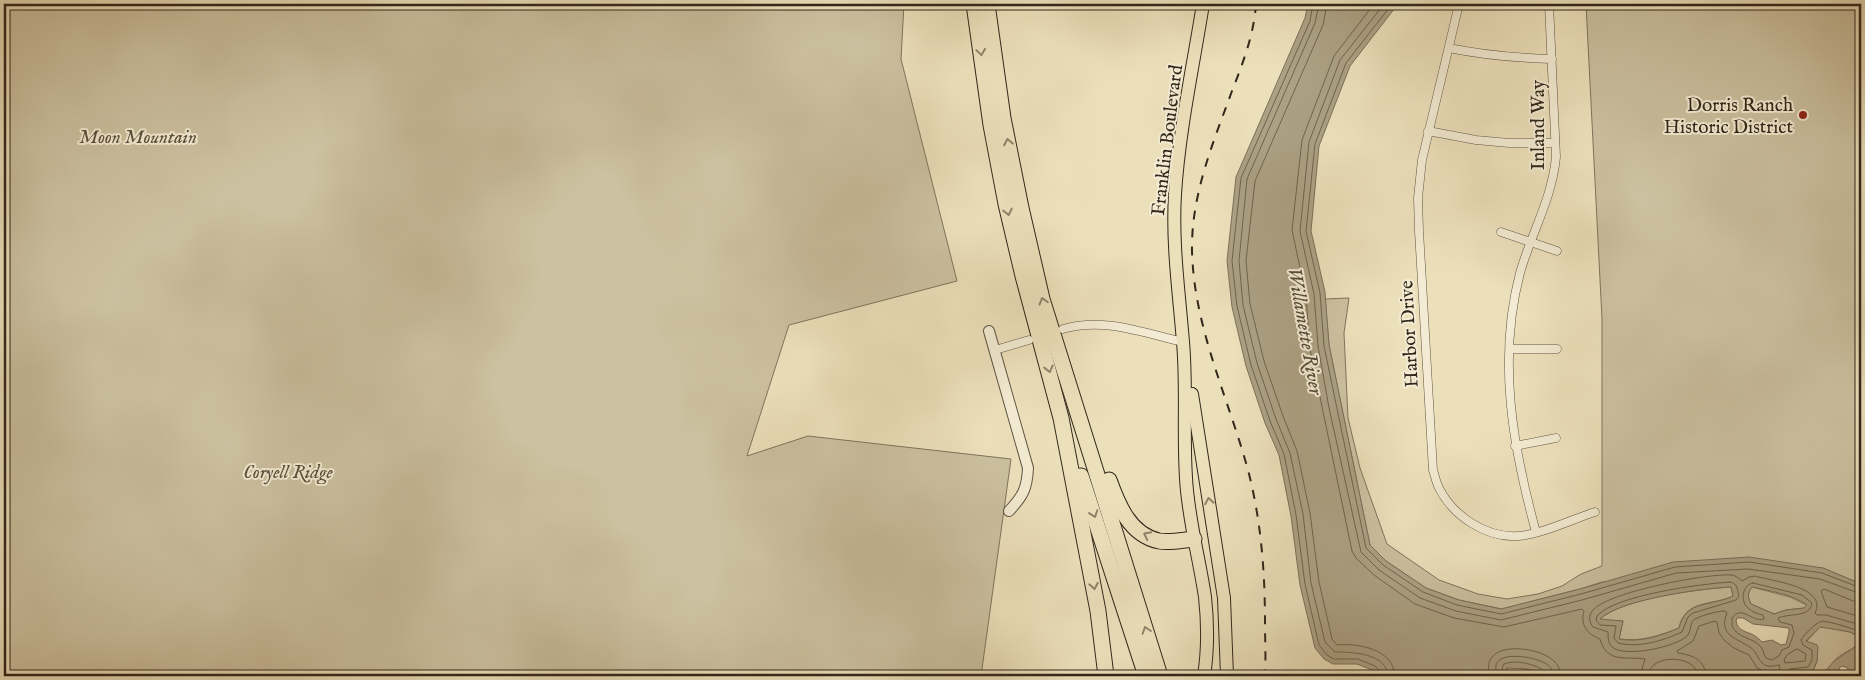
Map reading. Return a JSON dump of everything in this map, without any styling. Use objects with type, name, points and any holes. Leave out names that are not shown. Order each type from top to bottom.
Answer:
[{"type":"highway","points":[[974,4],[991,125],[1006,204],[1061,418],[1098,611],[1106,676]]},
{"type":"highway","points":[[987,4],[1004,118],[1021,208],[1042,299],[1160,676]]},
{"type":"highway","points":[[1057,348],[1115,498],[1126,519],[1135,529],[1147,537],[1160,541],[1194,539]]},
{"type":"highway","points":[[1061,418],[1146,676]]},
{"type":"main road","name":"Franklin Boulevard","points":[[1203,4],[1178,156],[1175,196],[1175,269],[1183,342],[1224,598],[1227,676]]},
{"type":"main road","name":"Franklin Boulevard","points":[[1183,342],[1186,477],[1206,608],[1208,637],[1204,676]]},
{"type":"main road","points":[[1194,539],[1210,540],[1217,549]]},
{"type":"street","name":"Harbor Drive","points":[[1459,4],[1428,131],[1419,189],[1419,222],[1433,470],[1439,487],[1448,502],[1462,517],[1479,527],[1497,534],[1518,536],[1536,532],[1595,512]]},
{"type":"street","name":"Inland Way","points":[[1536,532],[1523,486],[1515,446],[1509,390],[1510,349],[1516,293],[1521,272],[1555,173],[1556,143],[1549,4]]},
{"type":"street","points":[[1449,48],[1477,54],[1552,59]]},
{"type":"street","points":[[1428,131],[1476,140],[1509,143],[1556,143]]},
{"type":"street","points":[[1501,232],[1557,251]]},
{"type":"street","points":[[1063,329],[1076,325],[1100,324],[1183,342]]},
{"type":"street","points":[[989,331],[1028,468],[1027,484],[1021,498],[1009,510]]},
{"type":"street","points":[[995,350],[1029,340]]},
{"type":"street","points":[[1510,349],[1557,349]]},
{"type":"street","points":[[1515,446],[1556,438]]},
{"type":"green space","points":[[4,4],[904,4],[901,59],[957,281],[789,325],[747,456],[808,436],[1011,459],[981,676],[4,676]]},
{"type":"green space","points":[[1586,4],[1861,4],[1861,584],[1823,568],[1602,582],[1502,609],[1459,600],[1426,588],[1386,561],[1370,545],[1329,345],[1325,299],[1349,298],[1344,333],[1348,418],[1360,468],[1387,544],[1439,580],[1478,594],[1507,599],[1538,594],[1562,586],[1581,574],[1602,566],[1602,319]]},
{"type":"green space","points":[[1731,587],[1733,596],[1693,608],[1682,619],[1679,628],[1657,636],[1634,640],[1619,639],[1623,621],[1599,620],[1610,612],[1643,600]]},
{"type":"green space","points":[[1752,587],[1790,597],[1807,605],[1804,608],[1786,610],[1774,614],[1751,604],[1748,595]]},
{"type":"green space","points":[[1824,626],[1850,632],[1861,638],[1861,643],[1838,657],[1824,673],[1816,673],[1813,671],[1817,661],[1817,645],[1806,642],[1820,627]]},
{"type":"green space","points":[[1506,667],[1527,669],[1548,676],[1519,676],[1509,671]]},
{"type":"water","name":"Willamette River","points":[[1308,4],[1398,4],[1350,66],[1319,146],[1311,231],[1325,292],[1329,345],[1370,545],[1386,561],[1426,588],[1459,600],[1501,609],[1580,589],[1673,562],[1749,557],[1823,568],[1861,584],[1861,638],[1850,632],[1820,627],[1806,641],[1818,647],[1817,661],[1813,671],[1824,673],[1834,661],[1861,643],[1861,676],[1844,676],[1848,668],[1842,666],[1839,668],[1842,676],[1813,676],[1798,673],[1783,676],[1707,677],[1672,671],[1664,672],[1659,674],[1659,676],[1548,676],[1527,669],[1506,668],[1516,676],[1379,676],[1372,670],[1357,664],[1333,664],[1324,659],[1315,648],[1300,585],[1291,516],[1279,455],[1265,423],[1246,366],[1232,307],[1227,261],[1236,177],[1305,18]],"holes":[[[1731,587],[1733,596],[1693,608],[1682,619],[1679,628],[1650,638],[1635,640],[1619,639],[1623,621],[1600,619],[1610,612],[1642,601],[1662,596]],[[1752,587],[1788,596],[1807,605],[1804,608],[1786,610],[1774,614],[1751,604],[1748,595]],[[1737,618],[1743,618],[1753,624],[1789,628],[1786,644],[1781,645],[1772,640],[1762,642],[1741,629],[1736,621]]]},
{"type":"railway","points":[[1256,4],[1247,48],[1199,189],[1195,210],[1192,251],[1194,280],[1205,335],[1248,470],[1256,508],[1264,584],[1265,676]]},
{"type":"place","name":"Dorris Ranch Historic District","points":[[1803,115]]},
{"type":"park label","name":"Moon Mountain","points":[[138,136]]},
{"type":"park label","name":"Coryell Ridge","points":[[288,471]]}]
